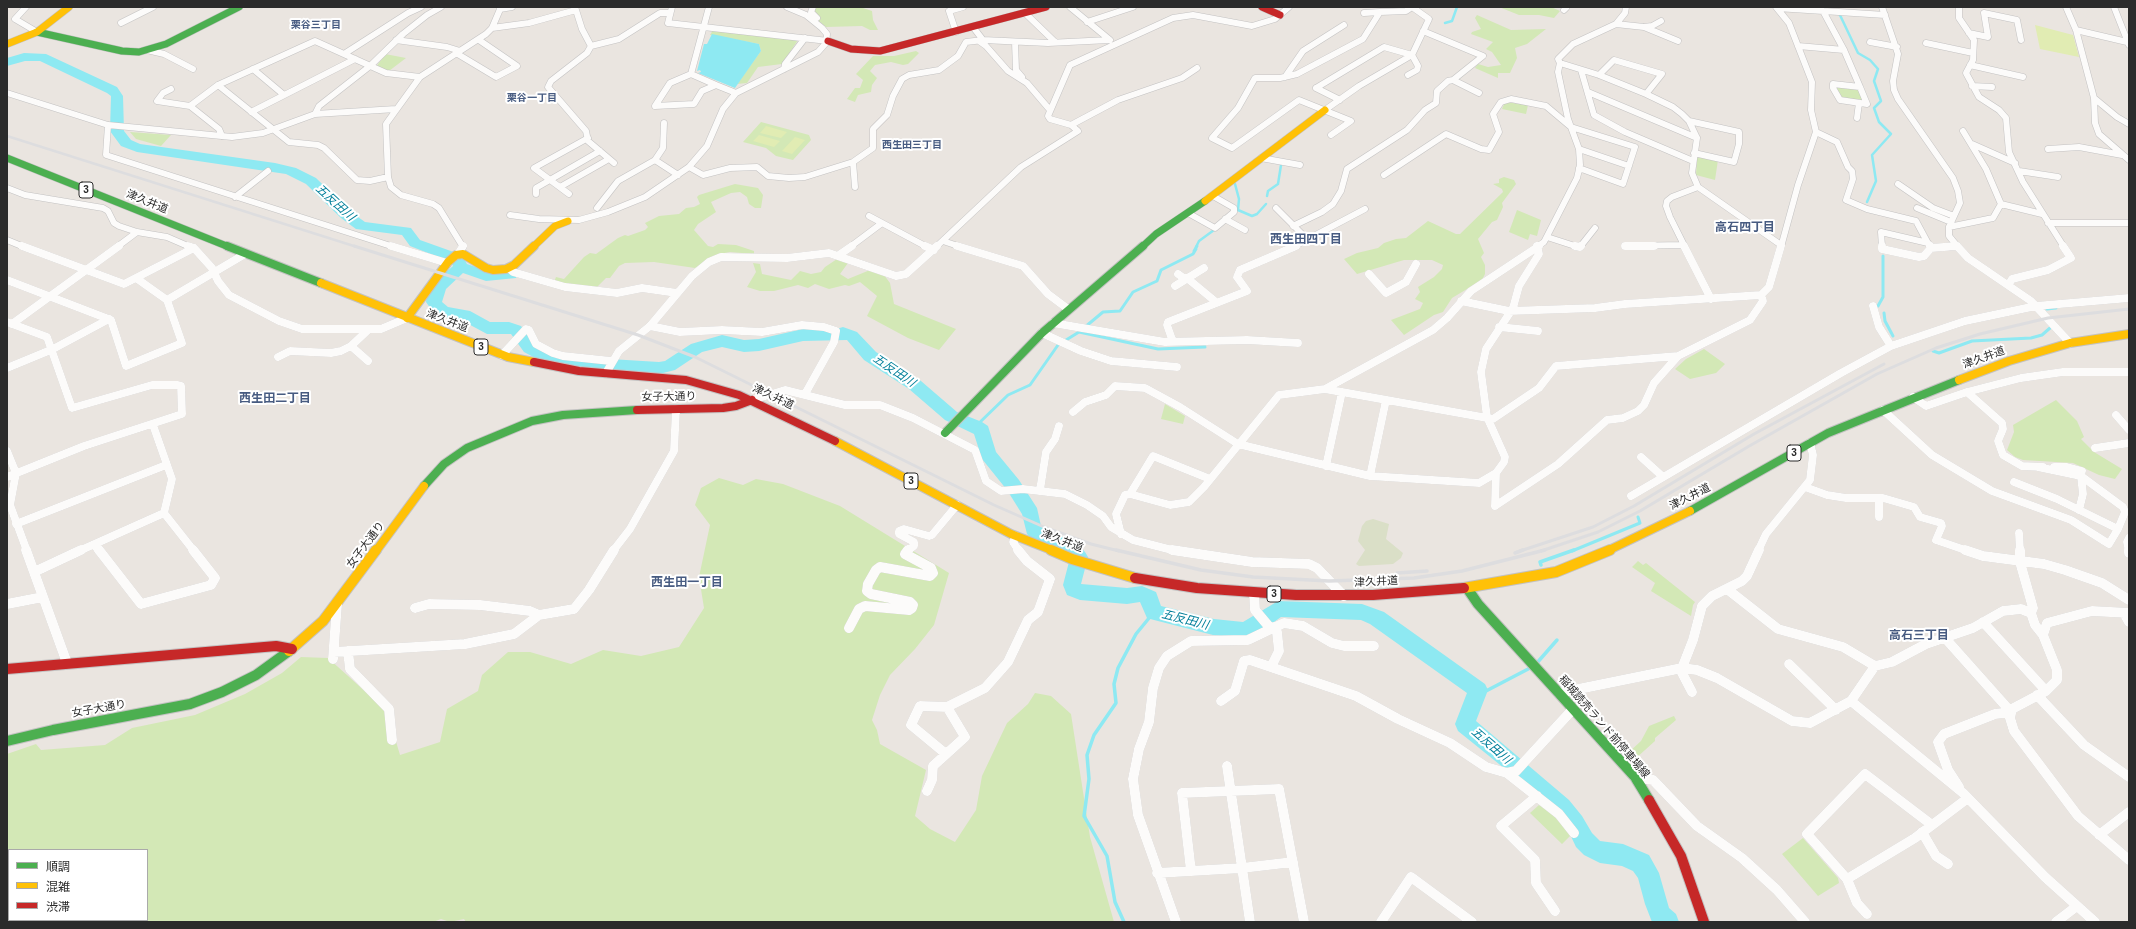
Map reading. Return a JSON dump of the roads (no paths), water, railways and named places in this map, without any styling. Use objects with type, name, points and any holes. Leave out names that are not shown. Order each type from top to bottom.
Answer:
[{"type":"main road","points":[[7,44],[37,32],[69,7]]},
{"type":"main road","points":[[37,32],[122,51],[147,50],[187,35],[239,7]]},
{"type":"main road","points":[[828,41],[851,49],[876,52],[1026,14],[1046,7]]},
{"type":"main road","points":[[1262,7],[1280,15]]},
{"type":"main road","points":[[945,433],[957,418],[1042,333],[1156,234],[1213,196],[1325,110]]},
{"type":"main road","name":"津久井道","points":[[7,158],[502,355],[609,367],[686,380],[716,387],[752,400],[1016,536],[1072,559],[1140,579],[1169,585],[1254,593],[1344,596],[1467,588],[1556,572],[1621,546],[1730,489],[1828,433],[1913,397],[2009,362],[2070,343],[2129,334]]},
{"type":"main road","points":[[407,318],[447,263],[457,254],[462,254],[486,268],[493,270],[509,268],[555,226],[568,221]]},
{"type":"main road","name":"女子大通り","points":[[7,741],[53,730],[190,704],[241,683],[268,667],[292,649],[323,621],[426,483],[444,464],[462,450],[505,432],[547,418],[608,411],[730,407],[752,400]]},
{"type":"main road","name":"稲城読売ランド前停車場線","points":[[1467,588],[1478,604],[1635,777],[1660,817],[1681,856],[1704,922]]},
{"type":"main road","points":[[7,669],[276,646],[292,649]]},
{"type":"street","points":[[26,7],[15,19],[37,32]]},
{"type":"street","points":[[121,23],[151,7]]},
{"type":"street","points":[[344,54],[408,13],[420,7]]},
{"type":"street","points":[[315,114],[319,106],[370,66],[396,40],[427,15],[441,7]]},
{"type":"street","points":[[457,254],[463,246],[440,208],[432,204],[401,195],[391,187],[388,177],[386,124],[410,87],[420,77],[479,40],[492,28],[501,8],[512,7]]},
{"type":"street","points":[[691,74],[709,7]]},
{"type":"street","points":[[787,7],[806,15],[822,28],[828,41]]},
{"type":"street","points":[[813,7],[811,12],[822,23],[824,26],[822,28]]},
{"type":"street","points":[[956,32],[949,11],[963,7]]},
{"type":"street","points":[[1070,7],[1109,40],[1116,44]]},
{"type":"street","points":[[1087,22],[1133,7]]},
{"type":"street","points":[[502,355],[526,329],[529,330],[536,344],[560,361],[609,367],[624,346],[650,326],[667,308],[677,293],[703,266],[721,257],[741,256],[787,258],[818,254],[839,255],[896,276],[901,276],[914,268],[934,250],[1021,167],[1078,131],[1071,125],[1050,119],[1048,116],[1070,65],[1172,18],[1193,15],[1252,26],[1265,24],[1280,15],[1289,7]]},
{"type":"street","points":[[1325,389],[1433,330],[1447,318],[1471,291],[1537,246],[1547,237],[1579,168],[1579,149],[1571,127],[1558,72],[1560,63],[1558,59],[1569,47],[1616,24],[1625,14],[1626,7]]},
{"type":"street","points":[[1777,7],[1821,9],[1885,15]]},
{"type":"street","points":[[1461,301],[1509,311],[1761,295],[1769,287],[1798,185],[1812,148],[1816,132],[1811,110],[1812,82],[1788,23],[1777,7]]},
{"type":"street","points":[[1882,7],[1897,47],[1898,54],[1893,81],[1894,90],[1898,99],[1915,121],[1953,178],[1960,203],[1951,222],[1949,236],[1968,258],[2009,284],[2036,306],[2070,343]]},
{"type":"street","points":[[1959,7],[1959,18],[1974,40],[1973,60],[1966,73],[1979,97],[1999,110],[2006,118],[2010,152],[2023,182],[2071,258],[2048,270],[2012,279],[2009,284]]},
{"type":"street","points":[[2066,7],[2076,30],[2094,98],[2095,123],[2098,134],[2129,160]]},
{"type":"street","points":[[2076,30],[2128,44],[2126,32],[2114,7]]},
{"type":"street","points":[[492,28],[529,23],[576,8],[582,29],[591,46]]},
{"type":"street","points":[[1325,110],[1412,55],[1428,19],[1414,8],[1406,12],[1364,13]]},
{"type":"street","points":[[1821,9],[1844,50],[1860,87],[1867,104],[1840,100],[1833,84],[1860,87]]},
{"type":"street","points":[[591,46],[606,44],[619,39],[639,28],[646,21],[660,13],[670,10],[668,23],[828,41]]},
{"type":"street","points":[[1331,135],[1351,121],[1299,100],[1232,148],[1212,138],[1238,108],[1255,78],[1285,77],[1298,74],[1363,39],[1380,12]]},
{"type":"street","points":[[1969,34],[1988,37],[1984,13],[2007,16],[2017,20],[2020,37],[2012,33]]},
{"type":"street","points":[[1026,14],[1055,42]]},
{"type":"street","points":[[1616,24],[1644,27],[1652,26],[1661,20]]},
{"type":"street","points":[[1285,77],[1304,51],[1344,25]]},
{"type":"street","points":[[973,27],[981,41],[1008,70],[1024,79]]},
{"type":"street","points":[[1644,27],[1678,41]]},
{"type":"street","points":[[1293,226],[1322,212],[1333,204],[1341,191],[1347,169],[1407,130],[1425,110],[1436,103],[1438,96],[1437,91],[1448,81],[1453,80],[1483,56],[1423,31]]},
{"type":"street","points":[[784,69],[785,64],[805,38]]},
{"type":"street","points":[[396,40],[447,47],[458,52],[496,77],[517,66],[479,40]]},
{"type":"street","points":[[689,167],[703,175],[730,168],[757,167],[768,176],[789,178],[809,176],[853,162],[873,148],[873,128],[886,115],[893,96],[902,79],[909,75],[939,70],[958,56],[962,51],[964,44],[981,41],[1055,42],[1109,40]]},
{"type":"street","points":[[190,106],[218,85],[315,41],[386,73],[420,77]]},
{"type":"street","points":[[510,215],[568,221],[601,214],[645,197],[689,167],[707,146],[723,109],[736,93],[818,52],[828,41]]},
{"type":"street","points":[[1014,42],[1016,70],[1050,110]]},
{"type":"street","points":[[1870,42],[1897,47]]},
{"type":"street","points":[[1926,43],[1973,53]]},
{"type":"street","points":[[560,187],[612,161],[588,141],[586,131],[548,87],[551,81],[587,53],[591,46]]},
{"type":"street","points":[[1798,46],[1844,50]]},
{"type":"street","points":[[1340,100],[1316,88],[1384,47],[1412,55],[1418,66],[1417,70],[1408,75]]},
{"type":"street","points":[[147,50],[164,54],[193,70]]},
{"type":"street","points":[[251,112],[355,59]]},
{"type":"street","points":[[1599,75],[1614,60],[1662,74],[1646,94]]},
{"type":"street","points":[[1560,63],[1599,75],[1646,94],[1673,107],[1689,121],[1697,138],[1692,173],[1698,187],[1781,245]]},
{"type":"street","points":[[1970,65],[2023,77]]},
{"type":"street","points":[[1071,125],[1118,100],[1182,78],[1197,68]]},
{"type":"street","points":[[253,69],[284,95]]},
{"type":"street","points":[[1581,70],[1594,115],[1625,132],[1693,161]]},
{"type":"street","points":[[716,84],[702,90],[694,104],[655,106],[670,83],[691,74],[716,84],[736,93]]},
{"type":"street","points":[[1453,80],[1478,93]]},
{"type":"street","points":[[218,85],[290,142],[318,145],[324,148],[357,180],[370,181],[388,177]]},
{"type":"street","points":[[1972,86],[1992,88]]},
{"type":"street","points":[[171,89],[163,93],[157,101],[161,103],[190,106],[219,129],[222,136]]},
{"type":"street","points":[[1588,92],[1697,138]]},
{"type":"street","points":[[7,93],[110,126],[222,136],[247,136],[274,130],[315,114],[396,109]]},
{"type":"street","points":[[2094,98],[2117,117],[2129,124]]},
{"type":"street","points":[[1384,175],[1446,134],[1481,149],[1489,150],[1499,132],[1493,114],[1504,100],[1511,99],[1546,106],[1571,127],[1635,147],[1623,184],[1579,168]]},
{"type":"street","points":[[1858,118],[1859,104]]},
{"type":"street","points":[[1689,121],[1739,132],[1740,144],[1734,162],[1694,153]]},
{"type":"street","points":[[597,208],[615,187],[618,181],[655,160],[663,148],[664,123]]},
{"type":"street","points":[[110,126],[106,155],[447,263]]},
{"type":"street","points":[[1963,131],[1986,170],[2001,204]]},
{"type":"street","points":[[1816,132],[1837,142],[1852,171],[1853,178],[1846,200],[1867,209],[1916,221],[1930,246]]},
{"type":"street","points":[[569,194],[551,179],[534,168],[588,138]]},
{"type":"street","points":[[1972,144],[2015,163]]},
{"type":"street","points":[[2048,149],[2079,147],[2123,155]]},
{"type":"street","points":[[1579,149],[1629,166]]},
{"type":"street","points":[[536,194],[536,188],[600,151]]},
{"type":"street","points":[[1261,158],[1300,165]]},
{"type":"street","points":[[655,160],[678,175]]},
{"type":"street","points":[[853,162],[855,187]]},
{"type":"street","points":[[235,197],[268,171]]},
{"type":"street","points":[[2019,171],[2058,177]]},
{"type":"street","points":[[1898,184],[1951,222]]},
{"type":"street","points":[[1698,187],[1672,197],[1667,201],[1667,211],[1711,299]]},
{"type":"street","points":[[7,188],[25,195],[103,208],[112,216],[114,223],[137,232],[167,238],[194,248],[215,272],[218,281],[229,295],[279,321],[302,329],[381,329],[407,318]]},
{"type":"street","points":[[1188,213],[1215,228],[1234,212],[1234,208],[1213,196]]},
{"type":"street","points":[[1917,208],[1951,222],[1993,218],[2001,204]]},
{"type":"street","points":[[2001,204],[2042,214]]},
{"type":"street","points":[[1276,208],[1308,240]]},
{"type":"street","points":[[1173,342],[1167,325],[1168,322],[1247,291],[1237,277],[1240,270],[1308,240],[1365,209]]},
{"type":"street","points":[[869,216],[934,250]]},
{"type":"street","points":[[1225,219],[1245,230]]},
{"type":"street","points":[[839,255],[882,222]]},
{"type":"street","points":[[2048,223],[2129,223]]},
{"type":"street","points":[[1547,237],[1580,247],[1595,228]]},
{"type":"street","points":[[9,323],[137,232]]},
{"type":"street","points":[[1930,246],[1924,256],[1919,257],[1882,249],[1881,232],[1930,246],[1957,246]]},
{"type":"street","points":[[7,240],[124,284],[194,248]]},
{"type":"street","points":[[943,241],[1023,266],[1048,294],[1068,309]]},
{"type":"street","points":[[1625,246],[1683,245]]},
{"type":"street","points":[[1073,412],[1085,402],[1106,395],[1115,386],[1145,388],[1180,407],[1238,444],[1370,476],[1479,483],[1496,473],[1502,467],[1505,458],[1489,419],[1481,372],[1486,349],[1509,311],[1513,308],[1519,286],[1539,254],[1537,246]]},
{"type":"street","points":[[167,300],[245,254]]},
{"type":"street","points":[[1369,274],[1386,294],[1406,282],[1416,264]]},
{"type":"street","points":[[509,268],[513,272],[565,287],[569,286],[617,292],[642,288],[677,293]]},
{"type":"street","points":[[1175,286],[1204,268]]},
{"type":"street","points":[[1178,274],[1216,302]]},
{"type":"street","points":[[7,280],[109,319],[126,366],[182,343],[167,300],[136,278]]},
{"type":"street","points":[[1496,473],[1495,506],[1558,464],[1607,420],[1623,418],[1638,411],[1644,405],[1654,383],[1678,356],[1750,320],[1763,301],[1761,295]]},
{"type":"street","points":[[1630,496],[1662,476],[1891,346],[1965,322],[2036,306],[2129,298]]},
{"type":"street","points":[[1873,306],[1880,327],[1891,346]]},
{"type":"street","points":[[7,368],[53,349],[109,319]]},
{"type":"street","points":[[7,477],[84,446],[153,425],[182,414],[181,386],[152,385],[72,408],[53,349],[47,336],[9,323]]},
{"type":"street","points":[[1053,323],[1173,342],[1220,342],[1247,340],[1298,343]]},
{"type":"street","points":[[650,326],[680,332],[722,330],[762,332],[802,325],[824,327],[836,331],[805,394]]},
{"type":"street","points":[[1499,327],[1538,330]]},
{"type":"street","points":[[278,357],[290,351],[331,352],[351,346],[368,330]]},
{"type":"street","points":[[1042,333],[1111,361],[1177,367]]},
{"type":"street","points":[[351,346],[368,361]]},
{"type":"street","points":[[1121,534],[1116,514],[1121,500],[1125,495],[1130,494],[1160,504],[1179,504],[1189,502],[1196,497],[1279,395],[1325,389],[1493,419],[1539,388],[1556,366],[1678,356]]},
{"type":"street","points":[[1913,397],[1926,406],[1966,392],[2021,378],[2063,372],[2129,372]]},
{"type":"street","points":[[752,400],[781,391],[805,394],[845,405],[880,405],[945,433],[976,450],[983,475],[991,486],[1001,491],[1023,489],[1065,494],[1087,505],[1103,516],[1111,527],[1121,534],[1133,540],[1178,552],[1252,562],[1309,564],[1317,568],[1344,596]]},
{"type":"street","points":[[1326,466],[1342,392]]},
{"type":"street","points":[[1966,392],[1995,415],[2002,423],[2004,429],[1998,441],[2003,455],[2022,466],[2067,467],[2082,471],[2095,479],[2129,506]]},
{"type":"street","points":[[1370,476],[1386,400]]},
{"type":"street","points":[[337,604],[333,655],[348,652],[431,647],[494,639],[514,634],[539,616],[574,609],[589,590],[614,550],[630,529],[674,450],[676,409]]},
{"type":"street","points":[[1883,410],[1932,454],[1992,491],[2071,520],[2109,544],[2118,529],[2125,512],[2123,507],[2081,476],[2038,467]]},
{"type":"street","points":[[2116,415],[2129,430]]},
{"type":"street","points":[[153,425],[172,479],[164,513]]},
{"type":"street","points":[[1040,490],[1046,452],[1058,432],[1059,426]]},
{"type":"street","points":[[1692,692],[1681,668],[1693,640],[1702,606],[1712,596],[1742,581],[1747,576],[1766,534],[1810,480],[1812,469],[1810,443]]},
{"type":"street","points":[[2095,448],[2129,443]]},
{"type":"street","points":[[7,451],[16,473],[10,505],[67,663]]},
{"type":"street","points":[[1130,494],[1153,456],[1210,479]]},
{"type":"street","points":[[1641,457],[1662,476]]},
{"type":"street","points":[[16,524],[166,465]]},
{"type":"street","points":[[2079,510],[2083,494],[2081,476]]},
{"type":"street","points":[[2014,482],[2079,510],[2118,529]]},
{"type":"street","points":[[1805,487],[1827,495],[1846,498],[1879,498],[1914,507],[1920,517],[1941,523],[1942,526],[1936,540],[1940,544],[1983,556],[2044,564],[2102,583],[2129,600]]},
{"type":"street","points":[[1879,498],[1880,517]]},
{"type":"street","points":[[849,628],[859,609],[865,606],[908,610],[912,608],[913,605],[910,602],[871,594],[867,591],[868,584],[876,570],[880,567],[930,576],[933,573],[931,568],[905,554],[914,546],[914,542],[899,534],[899,531],[904,529],[929,536],[932,535],[957,505]]},
{"type":"street","points":[[34,572],[95,546],[164,513]]},
{"type":"street","points":[[95,546],[141,604],[211,584],[215,578],[164,513]]},
{"type":"street","points":[[2019,533],[2020,562],[2033,608],[2031,613],[2035,626],[2043,635],[2058,677],[2057,680],[2041,693],[2017,705],[2011,712],[2010,718],[2014,731],[2078,816],[2129,860]]},
{"type":"street","points":[[946,754],[911,725],[920,706],[947,707],[985,688],[1012,656],[1028,620],[1038,612],[1050,579],[1027,561],[1018,550],[1013,542],[1016,536]]},
{"type":"street","points":[[2129,538],[2127,542],[2129,553]]},
{"type":"street","points":[[1728,589],[1778,629],[1843,648],[1875,666],[1892,662],[1926,644],[1945,638],[1983,622],[2003,611],[2021,609],[2031,613]]},
{"type":"street","points":[[1254,593],[1253,600],[1255,610],[1268,624],[1279,651],[1271,667]]},
{"type":"street","points":[[7,604],[43,597]]},
{"type":"street","points":[[415,608],[429,604],[480,605],[530,610],[539,616]]},
{"type":"street","points":[[2043,635],[2047,623],[2092,611],[2127,613],[2129,622]]},
{"type":"street","points":[[1983,622],[2084,745],[2129,777]]},
{"type":"street","points":[[1176,922],[1157,873],[1138,815],[1133,780],[1139,749],[1148,722],[1153,688],[1159,668],[1167,656],[1191,642],[1248,640],[1268,624],[1284,623],[1303,626],[1332,642],[1344,646],[1374,646]]},
{"type":"street","points":[[1945,638],[2011,712]]},
{"type":"street","points":[[348,652],[350,669],[389,710],[392,740]]},
{"type":"street","points":[[1221,701],[1235,691],[1244,661],[1250,660],[1356,696],[1398,719],[1450,743],[1486,767],[1514,770],[1537,796],[1559,814],[1574,833]]},
{"type":"street","points":[[1789,664],[1836,710]]},
{"type":"street","points":[[1559,693],[1681,668],[1697,670],[1717,678],[1792,721],[1810,723],[1852,701],[1875,666]]},
{"type":"street","points":[[1852,701],[1965,796],[2045,877],[2095,922]]},
{"type":"street","points":[[927,791],[932,780],[933,766],[965,737],[947,707]]},
{"type":"street","points":[[1514,770],[1573,709]]},
{"type":"street","points":[[1965,796],[1948,770],[1938,742],[1944,734],[1995,714],[2011,712]]},
{"type":"street","points":[[1227,766],[1250,922]]},
{"type":"street","points":[[1867,914],[1857,903],[1847,879],[1807,834],[1864,774],[1932,825]]},
{"type":"street","points":[[1635,777],[1653,780],[1697,826],[1742,858],[1776,890],[1805,922]]},
{"type":"street","points":[[1191,871],[1182,793],[1279,789],[1304,922]]},
{"type":"street","points":[[1537,796],[1501,826],[1535,860],[1536,883],[1555,912]]},
{"type":"street","points":[[1847,879],[1932,825],[1965,796]]},
{"type":"street","points":[[2099,835],[2129,812]]},
{"type":"street","points":[[1922,832],[1936,856],[1948,864]]},
{"type":"street","points":[[1157,873],[1242,868],[1292,862]]},
{"type":"street","points":[[1385,921],[1411,877],[1472,922]]},
{"type":"street","points":[[2056,922],[2077,906]]},
{"type":"water","points":[[712,34],[759,44],[761,51],[735,88],[698,73],[701,72],[700,70],[697,71],[704,44],[707,44]]},
{"type":"waterway","points":[[1445,23],[1452,21],[1457,7]]},
{"type":"waterway","points":[[1839,13],[1858,53],[1870,60],[1878,69],[1874,81],[1881,101],[1874,108],[1879,122],[1891,134],[1872,155],[1876,181],[1867,202]]},
{"type":"waterway","name":"五反田川","points":[[7,62],[24,57],[42,57],[112,90],[117,96],[117,131],[126,143],[137,148],[275,167],[291,171],[311,181],[346,215],[361,226],[406,231],[415,243],[457,259],[461,267]]},
{"type":"waterway","points":[[1267,196],[1268,191],[1278,184],[1281,165]]},
{"type":"waterway","points":[[1235,184],[1239,199],[1238,210],[1252,216],[1257,214],[1266,204]]},
{"type":"waterway","points":[[1196,247],[1199,241],[1214,230]]},
{"type":"waterway","points":[[1194,251],[1197,246]]},
{"type":"waterway","points":[[1085,327],[1103,312],[1120,311],[1133,292],[1157,281],[1161,270],[1193,254],[1196,249]]},
{"type":"waterway","points":[[1878,306],[1883,297],[1883,256]]},
{"type":"waterway","points":[[461,267],[486,276],[511,274]]},
{"type":"waterway","name":"五反田川","points":[[461,267],[440,286],[435,295],[434,302],[438,308],[444,312],[465,315],[487,328],[509,328],[516,330],[530,348],[545,356],[577,363],[659,368],[669,366],[697,348],[722,341],[744,346],[759,345],[803,335],[833,336],[843,333],[852,336],[870,356],[915,385],[951,416],[976,426],[982,431],[988,454],[1013,485],[1031,513],[1033,529],[1039,535],[1070,547],[1076,552],[1079,557],[1072,585],[1074,589],[1080,592],[1127,596],[1142,594],[1149,598],[1154,612],[1170,617],[1203,623],[1213,627],[1246,631],[1278,609],[1362,612],[1377,618],[1478,690],[1465,724],[1506,757],[1562,807],[1575,823],[1584,840],[1592,848],[1600,852],[1623,855],[1641,863],[1648,873],[1656,904],[1661,916],[1668,922]]},
{"type":"waterway","points":[[2047,309],[2056,308]]},
{"type":"waterway","points":[[1884,313],[1885,321],[1893,336]]},
{"type":"waterway","points":[[1933,351],[1939,353],[1972,341],[2031,338],[2042,335],[2050,328]]},
{"type":"waterway","points":[[976,426],[1008,395],[1030,385],[1058,345],[1079,332],[1158,349],[1205,347]]},
{"type":"waterway","points":[[1572,551],[1640,523],[1638,517]]},
{"type":"waterway","points":[[1541,565],[1540,562],[1574,550]]},
{"type":"waterway","points":[[1124,922],[1115,902],[1107,856],[1084,816],[1089,779],[1087,755],[1094,735],[1116,703],[1114,684],[1118,668],[1136,634],[1154,612]]},
{"type":"waterway","points":[[1536,664],[1557,640]]},
{"type":"waterway","points":[[1478,690],[1486,691],[1532,667]]},
{"type":"railway","points":[[7,136],[357,247]]},
{"type":"railway","points":[[354,246],[638,335],[695,357],[994,505],[1044,527],[1091,544],[1119,551]]},
{"type":"railway","points":[[1541,551],[1598,532],[1640,511],[1751,445],[1877,374],[1936,348],[1980,334],[2048,318],[2129,309]]},
{"type":"railway","points":[[1523,550],[1593,527],[1634,506],[1754,434],[1884,364]]},
{"type":"railway","points":[[1116,550],[1201,570],[1253,577],[1329,581],[1414,578],[1462,571],[1545,550]]},
{"type":"railway","points":[[1515,553],[1523,550]]},
{"type":"railway","points":[[1397,573],[1427,571]]},
{"type":"district","name":"栗谷三丁目","points":[[316,25]]},
{"type":"district","name":"栗谷一丁目","points":[[532,98]]},
{"type":"district","name":"西生田三丁目","points":[[912,145]]},
{"type":"district","name":"高石四丁目","points":[[1745,228]]},
{"type":"district","name":"西生田四丁目","points":[[1306,240]]},
{"type":"district","name":"西生田二丁目","points":[[275,399]]},
{"type":"district","name":"西生田一丁目","points":[[687,583]]},
{"type":"district","name":"高石三丁目","points":[[1919,636]]}]
